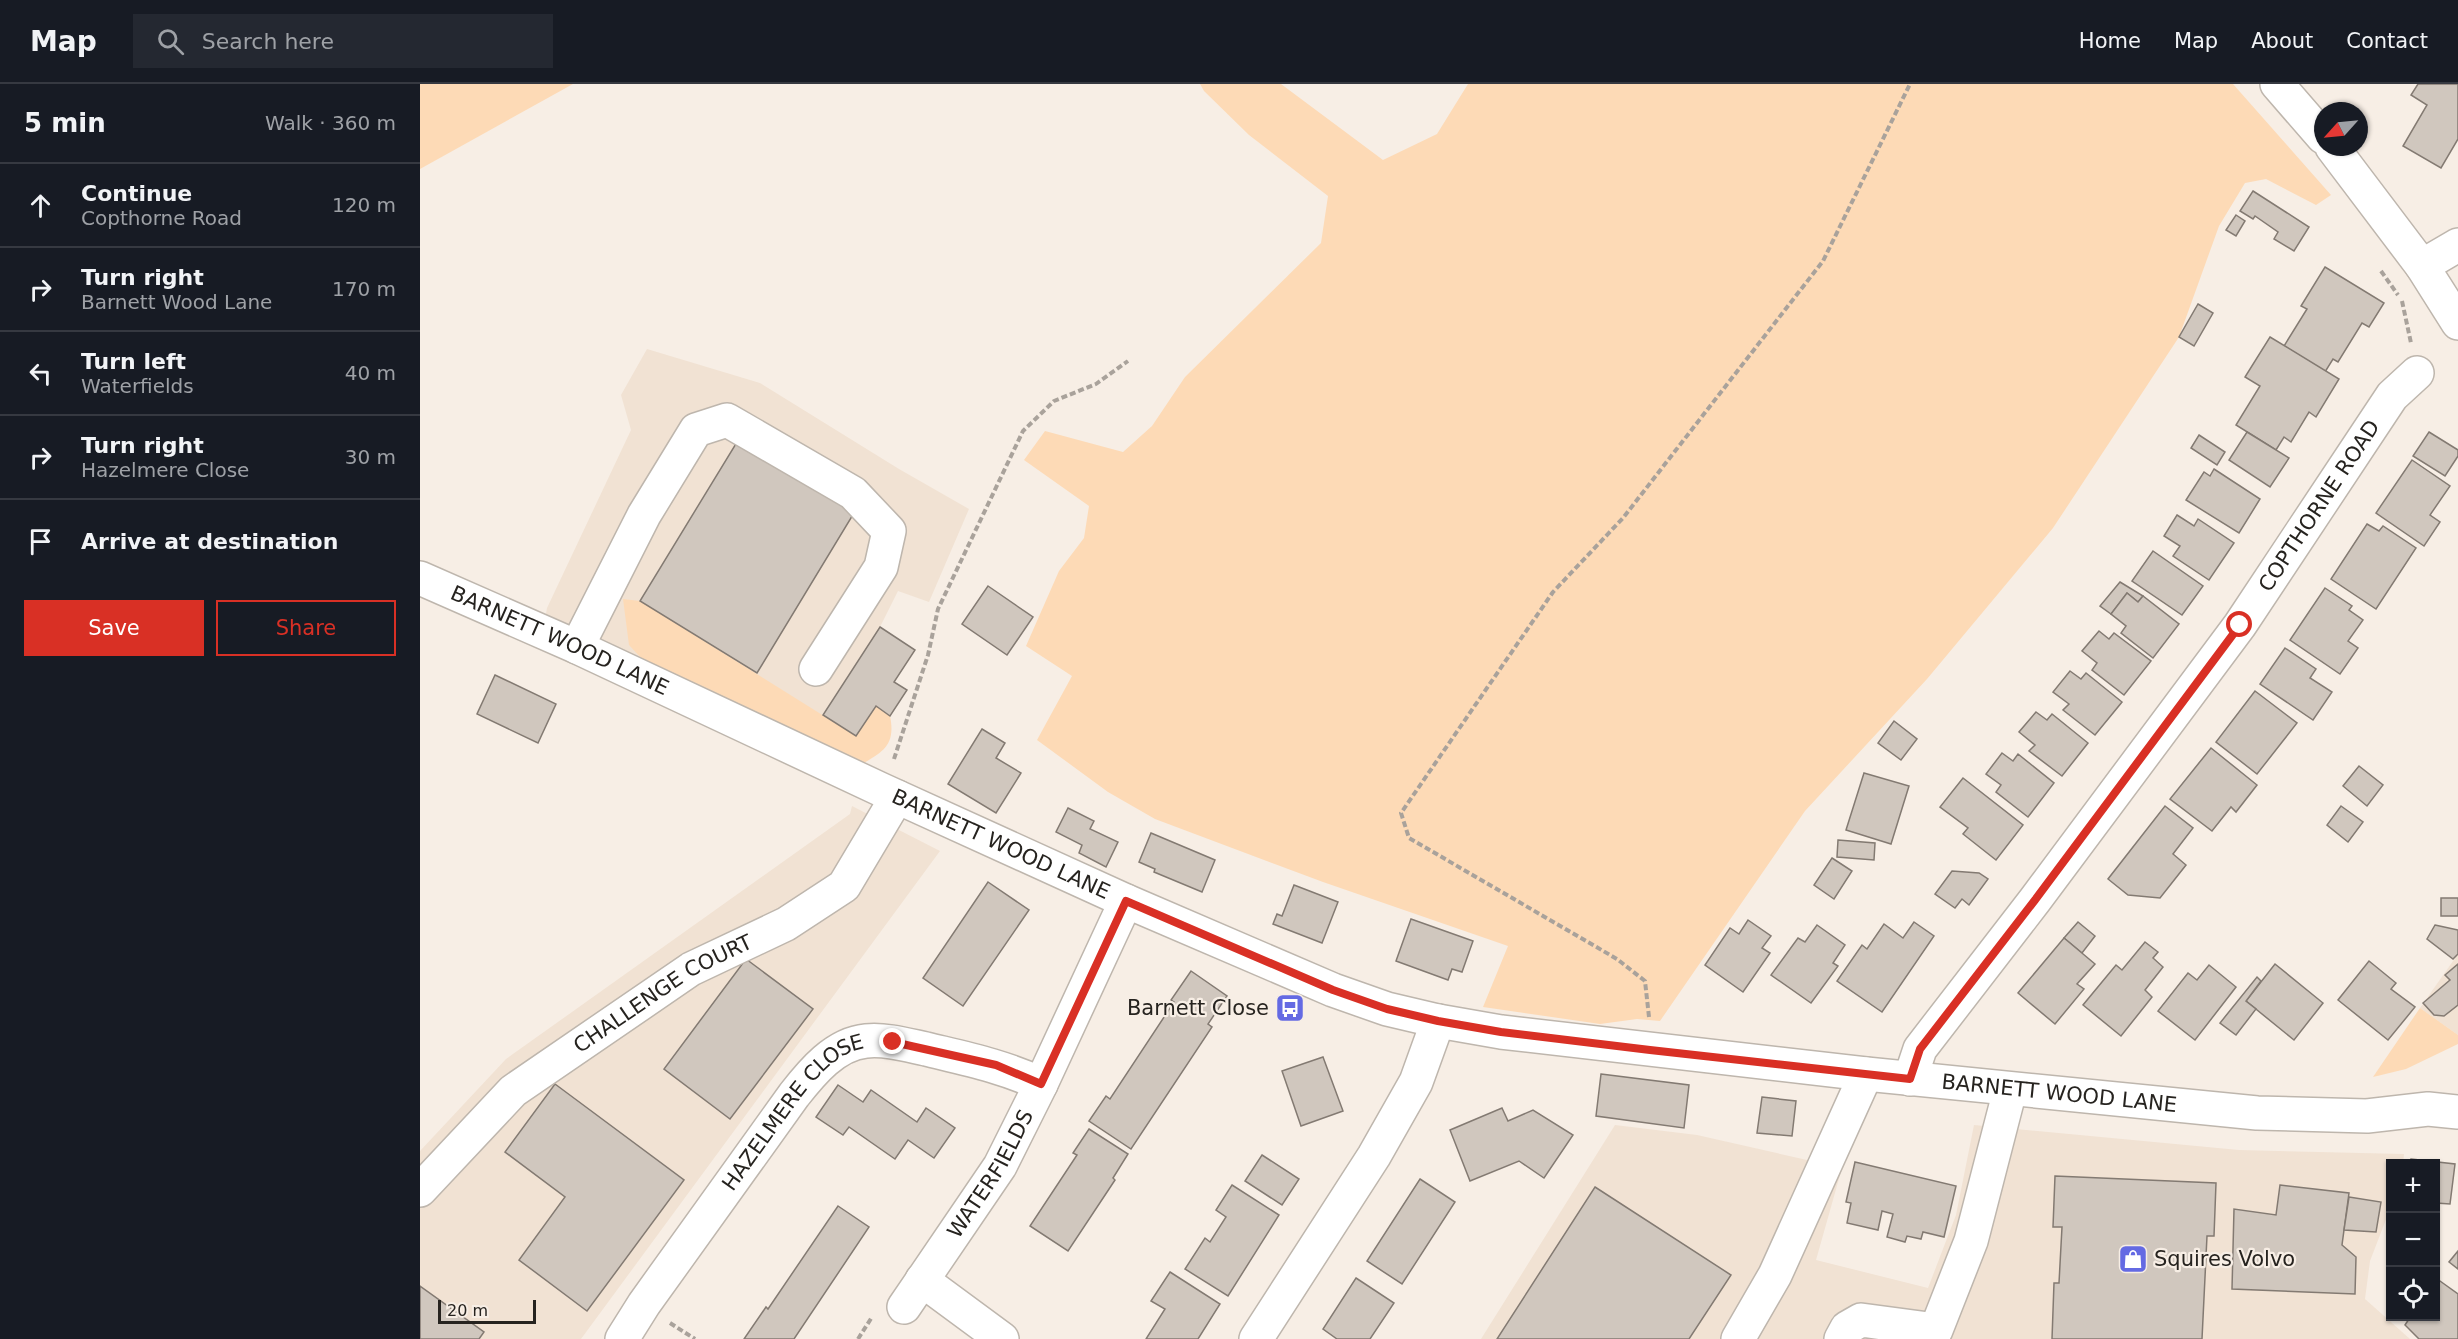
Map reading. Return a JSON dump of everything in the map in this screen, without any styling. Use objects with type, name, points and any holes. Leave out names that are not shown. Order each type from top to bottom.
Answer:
[{"type":"street","points":[[2277,84],[2314,127]]},
{"type":"street","points":[[2339,156],[2422,266],[2458,323]]},
{"type":"street","points":[[2422,266],[2458,245]]},
{"type":"street","name":"COPTHORNE ROAD","points":[[1910,1079],[1920,1049],[2035,900],[2240,625],[2392,396],[2417,373]]},
{"type":"street","points":[[577,646],[644,515],[696,430],[727,420],[853,493],[889,531],[881,567],[816,669]]},
{"type":"street","name":"BARNETT WOOD LANE","points":[[420,578],[577,646],[890,794],[1126,901],[1333,990],[1387,1009],[1501,1032],[1650,1050],[2010,1090],[2257,1113],[2367,1116],[2443,1111],[2458,1096]]},
{"type":"street","name":"CHALLENGE COURT","points":[[420,1190],[513,1090],[691,969],[786,924],[844,886],[890,794]]},
{"type":"street","name":"WATERFIELDS","points":[[904,1307],[1000,1166],[1041,1084],[1126,901]]},
{"type":"street","points":[[1256,1339],[1374,1156],[1416,1083],[1438,1021]]},
{"type":"street","name":"HAZELMERE CLOSE","points":[[622,1339],[644,1304],[794,1095],[815,1069],[841,1049],[866,1040],[893,1042],[996,1065],[1041,1084]]},
{"type":"street","points":[[1738,1339],[1775,1275],[1866,1074]]},
{"type":"street","points":[[1841,1339],[1847,1328],[1861,1320],[1942,1334],[1971,1241],[2010,1090]]},
{"type":"street","points":[[922,1280],[1002,1339]]},
{"type":"path","points":[[1650,1050],[1645,981],[1617,959],[1409,838],[1401,813],[1553,592],[1623,518],[1823,261],[1910,84]]},
{"type":"path","points":[[890,794],[901,740],[928,655],[938,609],[1023,432],[1054,401],[1096,384],[1128,361]]},
{"type":"shaded area","points":[[420,84],[573,84],[420,169]]},
{"type":"shaded area","points":[[1200,84],[1281,84],[1383,160],[1437,134],[1468,84],[2233,84],[2331,195],[2316,205],[2266,179],[2245,183],[2219,226],[2179,337],[2053,528],[1927,679],[1805,811],[1660,1021],[1637,1019],[1600,1024],[1483,1007],[1508,946],[1323,882],[1155,819],[1108,792],[1037,740],[1072,676],[1026,646],[1059,571],[1084,538],[1089,506],[1024,460],[1045,431],[1123,452],[1152,426],[1185,377],[1321,243],[1328,196],[1249,135],[1204,91]]},
{"type":"shaded area","points":[[647,349],[760,383],[899,469],[969,509],[929,602],[898,591],[880,627],[806,741],[545,619],[547,608],[631,430],[621,395]]},
{"type":"shaded area","points":[[623,599],[640,601],[856,736],[876,706],[890,716],[889,741],[875,756],[860,765],[655,673],[629,645]]},
{"type":"shaded area","points":[[852,806],[940,851],[581,1339],[420,1339],[420,1151],[506,1059],[850,814]]},
{"type":"shaded area","points":[[2458,954],[2458,1035],[2420,1008]]},
{"type":"shaded area","points":[[2420,1008],[2458,1035],[2458,1044],[2406,1069],[2373,1077]]},
{"type":"shaded area","points":[[1838,1103],[1869,1108],[1844,1161],[1816,1260],[1928,1288],[1956,1215],[1974,1125],[2239,1150],[2404,1154],[2403,1159],[2386,1159],[2386,1219],[2370,1261],[2365,1299],[2386,1318],[2386,1321],[2390,1321],[2410,1339],[1481,1339],[1615,1125],[1697,1135],[1816,1162]]},
{"type":"building","points":[[2418,84],[2458,84],[2458,139],[2441,168],[2403,146],[2427,105],[2411,95]]},
{"type":"building","points":[[2253,191],[2309,227],[2294,251],[2274,239],[2278,232],[2255,216],[2253,219],[2240,211]]},
{"type":"building","points":[[2236,215],[2245,221],[2236,236],[2226,230]]},
{"type":"building","points":[[2325,267],[2384,303],[2369,327],[2362,323],[2338,362],[2333,359],[2325,372],[2284,346],[2307,309],[2301,306]]},
{"type":"building","points":[[2198,304],[2213,313],[2194,346],[2179,337]]},
{"type":"building","points":[[2270,337],[2339,379],[2316,417],[2309,412],[2291,442],[2284,437],[2276,450],[2236,425],[2260,386],[2245,377]]},
{"type":"building","points":[[2247,432],[2289,458],[2270,487],[2229,460]]},
{"type":"building","points":[[2429,432],[2458,450],[2458,456],[2445,476],[2413,456]]},
{"type":"building","points":[[2199,435],[2225,452],[2217,465],[2191,448]]},
{"type":"building","points":[[737,442],[854,513],[757,673],[640,601]]},
{"type":"building","points":[[2412,460],[2450,486],[2430,515],[2440,522],[2424,546],[2376,513]]},
{"type":"building","points":[[2214,469],[2260,499],[2239,533],[2186,500],[2204,472],[2210,476]]},
{"type":"building","points":[[2177,515],[2194,526],[2198,519],[2234,543],[2209,580],[2173,556],[2180,546],[2164,536]]},
{"type":"building","points":[[2367,524],[2379,531],[2383,526],[2416,548],[2376,609],[2331,579]]},
{"type":"building","points":[[2153,551],[2203,586],[2182,615],[2132,581]]},
{"type":"building","points":[[2120,582],[2143,596],[2138,602],[2127,593],[2111,614],[2100,606]]},
{"type":"building","points":[[988,586],[1033,617],[1007,655],[962,624]]},
{"type":"building","points":[[2325,588],[2352,606],[2349,610],[2363,620],[2348,641],[2358,648],[2340,674],[2290,640]]},
{"type":"building","points":[[2127,593],[2138,602],[2143,596],[2179,624],[2153,658],[2121,633],[2126,626],[2111,614]]},
{"type":"building","points":[[880,627],[915,650],[894,682],[907,690],[890,716],[876,706],[856,736],[823,715]]},
{"type":"building","points":[[2099,631],[2109,639],[2114,633],[2151,661],[2124,695],[2092,670],[2097,663],[2082,651]]},
{"type":"building","points":[[2285,648],[2316,669],[2310,678],[2332,692],[2313,720],[2260,684]]},
{"type":"building","points":[[2070,671],[2081,679],[2086,673],[2122,702],[2095,735],[2063,710],[2069,704],[2053,692]]},
{"type":"building","points":[[495,675],[556,704],[538,743],[477,714]]},
{"type":"building","points":[[2255,691],[2297,723],[2257,774],[2216,742]]},
{"type":"building","points":[[2036,712],[2047,720],[2052,714],[2088,743],[2062,776],[2029,751],[2035,745],[2019,732]]},
{"type":"building","points":[[1894,721],[1917,739],[1901,760],[1878,743]]},
{"type":"building","points":[[982,729],[1005,743],[996,758],[1021,773],[996,813],[948,784]]},
{"type":"building","points":[[2211,748],[2257,785],[2236,812],[2231,807],[2212,831],[2170,799]]},
{"type":"building","points":[[2002,753],[2013,761],[2018,754],[2054,783],[2028,817],[1996,792],[2001,785],[1986,774]]},
{"type":"building","points":[[2359,766],[2383,785],[2367,806],[2343,786]]},
{"type":"building","points":[[1864,773],[1909,786],[1891,844],[1846,830]]},
{"type":"building","points":[[1963,778],[2023,825],[1996,860],[1963,834],[1968,828],[1940,807]]},
{"type":"building","points":[[2165,806],[2193,828],[2173,854],[2186,865],[2160,898],[2128,895],[2108,879]]},
{"type":"building","points":[[2341,806],[2363,822],[2348,842],[2327,825]]},
{"type":"building","points":[[1068,808],[1094,821],[1090,829],[1118,842],[1106,867],[1079,853],[1082,845],[1056,832]]},
{"type":"building","points":[[1151,833],[1215,860],[1202,892],[1154,872],[1155,869],[1139,862]]},
{"type":"building","points":[[1838,840],[1875,843],[1874,860],[1837,857]]},
{"type":"building","points":[[1832,858],[1852,871],[1834,899],[1814,885]]},
{"type":"building","points":[[1952,871],[1979,873],[1988,879],[1969,905],[1962,899],[1955,908],[1935,894]]},
{"type":"building","points":[[988,882],[1029,910],[963,1006],[923,978]]},
{"type":"building","points":[[1294,885],[1338,902],[1322,943],[1273,924],[1277,914],[1282,916]]},
{"type":"building","points":[[2441,898],[2458,898],[2458,916],[2441,916]]},
{"type":"building","points":[[1411,919],[1473,941],[1462,972],[1452,969],[1448,980],[1396,961]]},
{"type":"building","points":[[1748,920],[1771,936],[1762,948],[1770,953],[1743,992],[1705,965],[1730,928],[1739,934]]},
{"type":"building","points":[[1914,922],[1934,936],[1882,1012],[1837,981],[1862,945],[1867,949],[1884,924],[1903,938]]},
{"type":"building","points":[[2078,922],[2095,936],[2082,953],[2064,938]]},
{"type":"building","points":[[1817,925],[1845,945],[1833,963],[1838,966],[1811,1003],[1771,975],[1798,938],[1805,942]]},
{"type":"building","points":[[2435,925],[2458,930],[2458,954],[2453,959],[2427,939]]},
{"type":"building","points":[[2064,938],[2095,964],[2077,984],[2084,989],[2055,1024],[2018,993]]},
{"type":"building","points":[[2145,942],[2158,952],[2153,958],[2163,967],[2145,990],[2152,997],[2121,1036],[2083,1005],[2116,965],[2122,970]]},
{"type":"building","points":[[746,959],[813,1009],[730,1119],[664,1069]]},
{"type":"building","points":[[2369,961],[2396,983],[2391,989],[2415,1007],[2388,1040],[2338,1000]]},
{"type":"building","points":[[2275,964],[2323,1003],[2294,1040],[2246,1001]]},
{"type":"building","points":[[2458,964],[2458,1005],[2444,1016],[2434,1015],[2423,1003],[2450,980],[2445,975]]},
{"type":"building","points":[[2209,965],[2236,987],[2195,1040],[2158,1011],[2188,973],[2197,980]]},
{"type":"building","points":[[1191,971],[1227,996],[1208,1024],[1212,1027],[1131,1149],[1089,1121],[1106,1096],[1110,1099],[1174,1002],[1171,1000]]},
{"type":"building","points":[[2257,977],[2261,981],[2246,1001],[2256,1009],[2236,1035],[2220,1023]]},
{"type":"building","points":[[1323,1057],[1343,1111],[1301,1126],[1282,1071]]},
{"type":"building","points":[[1601,1074],[1689,1085],[1684,1128],[1596,1116]]},
{"type":"building","points":[[555,1084],[684,1180],[587,1311],[519,1260],[565,1197],[505,1152]]},
{"type":"building","points":[[838,1085],[863,1102],[871,1090],[917,1122],[926,1108],[955,1128],[934,1158],[908,1140],[895,1159],[849,1127],[843,1135],[816,1117]]},
{"type":"building","points":[[1762,1097],[1796,1101],[1792,1136],[1757,1133]]},
{"type":"building","points":[[1502,1108],[1508,1121],[1533,1110],[1573,1135],[1544,1178],[1519,1161],[1470,1181],[1450,1130]]},
{"type":"building","points":[[1089,1129],[1128,1154],[1113,1178],[1115,1180],[1068,1251],[1030,1226],[1077,1155],[1073,1153]]},
{"type":"building","points":[[1262,1155],[1299,1179],[1282,1205],[1245,1181]]},
{"type":"building","points":[[1855,1162],[1956,1186],[1944,1237],[1923,1232],[1921,1239],[1907,1236],[1905,1242],[1887,1237],[1893,1214],[1882,1211],[1878,1230],[1847,1223],[1851,1203],[1846,1202]]},
{"type":"building","points":[[2440,1162],[2455,1164],[2450,1204],[2440,1203]]},
{"type":"building","name":"Squires Volvo","points":[[2055,1176],[2216,1183],[2214,1236],[2207,1236],[2202,1339],[2052,1339],[2054,1283],[2059,1283],[2062,1227],[2053,1227]]},
{"type":"building","points":[[1420,1179],[1455,1202],[1402,1284],[1367,1261]]},
{"type":"building","points":[[1232,1185],[1279,1215],[1228,1296],[1185,1269],[1205,1238],[1210,1242],[1226,1217],[1216,1210]]},
{"type":"building","points":[[2280,1185],[2349,1193],[2342,1245],[2356,1257],[2355,1294],[2232,1289],[2234,1209],[2276,1215]]},
{"type":"building","points":[[1595,1187],[1731,1275],[1689,1339],[1497,1339]]},
{"type":"building","points":[[2349,1197],[2381,1202],[2376,1232],[2344,1230]]},
{"type":"building","points":[[838,1206],[869,1227],[794,1339],[744,1339],[766,1307],[768,1309]]},
{"type":"building","points":[[2458,1251],[2458,1269],[2449,1262]]},
{"type":"building","points":[[1170,1272],[1220,1304],[1198,1339],[1146,1339],[1165,1309],[1151,1301]]},
{"type":"building","points":[[1356,1278],[1394,1303],[1370,1339],[1337,1339],[1323,1329]]},
{"type":"building","points":[[2440,1281],[2458,1294],[2458,1339],[2419,1339],[2405,1325],[2408,1321],[2440,1321]]},
{"type":"building","points":[[420,1286],[484,1332],[479,1339],[420,1339]]},
{"type":"place","name":"Barnett Close","points":[[1290,1008]]},
{"type":"place","name":"Squires Volvo","points":[[2133,1259]]},
{"type":"route","points":[[893,1042],[996,1065],[1041,1084],[1126,901],[1333,990],[1387,1009],[1438,1021],[1501,1032],[1910,1079],[1920,1049],[2035,900],[2240,625]]}]
